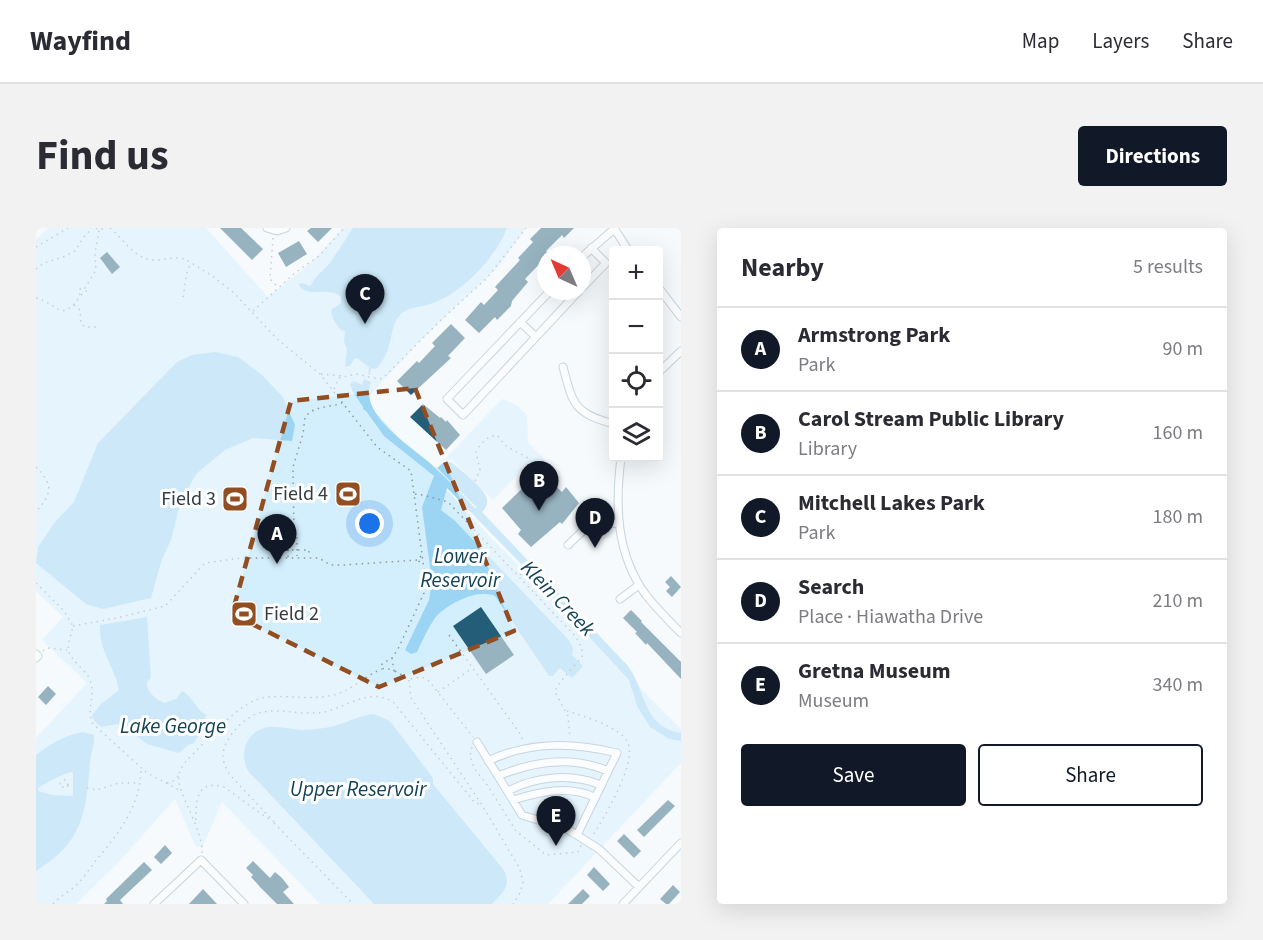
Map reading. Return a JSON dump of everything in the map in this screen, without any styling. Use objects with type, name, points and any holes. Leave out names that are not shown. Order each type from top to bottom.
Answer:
[{"type":"street","points":[[272,230],[286,228]]},
{"type":"street","points":[[591,279],[606,263],[591,248],[614,228],[625,246]]},
{"type":"street","points":[[663,294],[681,317]]},
{"type":"street","points":[[541,300],[447,399],[463,414],[571,300]]},
{"type":"street","points":[[520,322],[536,337]]},
{"type":"street","points":[[663,368],[681,351]]},
{"type":"street","points":[[563,367],[571,397],[578,406],[591,418],[609,423]]},
{"type":"street","points":[[620,462],[617,485],[618,523],[623,549],[639,585],[681,633]]},
{"type":"street","points":[[568,545],[589,525],[618,523]]},
{"type":"street","points":[[620,599],[639,585]]},
{"type":"street","points":[[477,742],[522,815],[567,829],[577,835],[599,849],[639,887]]},
{"type":"street","points":[[488,761],[526,748],[570,745],[617,753],[577,835]]},
{"type":"street","points":[[498,776],[524,765],[553,761],[592,765],[608,771]]},
{"type":"street","points":[[508,791],[526,783],[553,778],[575,779],[601,785]]},
{"type":"street","points":[[513,800],[539,792],[555,791],[580,792],[594,797]]},
{"type":"street","points":[[623,904],[681,843]]},
{"type":"street","points":[[154,904],[201,860],[244,904]]},
{"type":"path","points":[[36,247],[68,228]]},
{"type":"path","points":[[36,298],[61,311],[68,310],[86,292],[85,288],[96,270],[96,228]]},
{"type":"path","points":[[36,268],[75,251],[82,238],[96,228],[106,228]]},
{"type":"path","points":[[110,228],[133,252],[142,257],[159,260],[178,257],[191,262],[223,284],[277,339],[320,374],[376,447],[411,471],[425,577],[424,592],[392,658],[382,664],[382,669]]},
{"type":"path","points":[[253,312],[278,288],[313,261],[345,228]]},
{"type":"path","points":[[320,374],[343,376],[356,374],[383,378],[436,325],[488,278],[526,228]]},
{"type":"path","points":[[272,230],[270,279],[278,288]]},
{"type":"path","points":[[183,297],[191,262]]},
{"type":"path","points":[[80,296],[79,290],[85,288]]},
{"type":"path","points":[[74,305],[80,310],[81,324],[86,327],[96,327]]},
{"type":"path","points":[[333,390],[337,381],[343,376]]},
{"type":"path","points":[[297,558],[297,538],[294,538],[293,522],[293,467],[303,434],[305,417],[317,408],[343,402]]},
{"type":"path","points":[[475,481],[480,470],[476,452],[485,439],[497,435],[506,447],[530,459]]},
{"type":"path","points":[[36,467],[45,476],[50,489],[48,496],[36,512]]},
{"type":"path","points":[[415,494],[448,502],[576,637],[582,649],[580,660],[557,686],[555,692],[570,720],[570,745]]},
{"type":"path","points":[[288,558],[288,522],[293,522]]},
{"type":"path","points":[[289,538],[294,538]]},
{"type":"path","points":[[275,558],[275,550],[309,550],[309,558]]},
{"type":"path","points":[[73,626],[165,606],[205,563],[241,558],[319,558],[330,565],[344,566],[418,560],[422,555]]},
{"type":"path","points":[[418,560],[423,565]]},
{"type":"path","points":[[519,576],[533,562]]},
{"type":"path","points":[[36,583],[64,611],[73,626],[69,656],[90,680],[92,692],[90,718],[93,724],[141,768],[182,792]]},
{"type":"path","points":[[449,635],[521,735],[526,748]]},
{"type":"path","points":[[37,656],[46,648],[68,650]]},
{"type":"path","points":[[392,658],[394,671]]},
{"type":"path","points":[[166,783],[174,781],[186,761],[249,702],[267,697],[294,699],[324,697],[350,689],[386,668],[409,679],[422,677],[429,681],[477,742]]},
{"type":"path","points":[[438,692],[472,669]]},
{"type":"path","points":[[409,679],[411,698],[482,805],[522,875],[523,883],[520,893],[513,904]]},
{"type":"path","points":[[353,904],[230,775],[223,758],[228,740],[256,713],[269,711],[311,713],[327,711],[368,696],[387,698],[394,703],[475,803],[482,805]]},
{"type":"path","points":[[53,904],[75,887],[114,839],[140,789],[141,768]]},
{"type":"path","points":[[179,774],[182,792],[196,823],[202,849],[201,860]]},
{"type":"path","points":[[87,788],[97,790],[119,783],[140,783]]},
{"type":"path","points":[[196,823],[198,795],[207,787],[217,785],[224,787],[274,822]]},
{"type":"highlighted area","points":[[415,388],[514,631],[379,687],[232,614],[291,401]]},
{"type":"shaded area","points":[[47,228],[206,228],[268,297],[312,262],[343,228],[526,228],[499,266],[417,344],[365,401],[491,538],[681,729],[681,763],[548,904],[320,904],[222,802],[203,846],[196,847],[175,799],[118,863],[76,904],[36,904],[36,738],[87,683],[42,640],[63,617],[36,591],[36,240]]},
{"type":"shaded area","points":[[502,399],[516,405],[527,415],[528,443],[545,460],[520,472],[493,500],[452,460],[443,461]]},
{"type":"water","points":[[353,228],[507,228],[486,263],[454,292],[400,315],[396,320],[386,354],[376,369],[370,368],[357,358],[350,366],[345,367],[347,349],[344,342],[345,331],[341,330],[334,321],[331,312],[341,303],[341,297],[330,292],[307,291],[298,284],[310,286],[330,263]]},
{"type":"water","points":[[215,352],[238,357],[261,374],[282,396],[295,425],[292,441],[253,438],[225,450],[196,474],[180,504],[171,540],[162,559],[151,598],[103,609],[86,604],[36,563],[38,547],[55,522],[74,502],[98,443],[177,362],[192,355]]},
{"type":"water","name":"Lower Reservoir","points":[[364,379],[371,382],[369,394],[372,406],[379,418],[443,475],[475,508],[477,508],[437,468],[444,462],[451,462],[481,489],[487,499],[486,507],[482,512],[628,666],[652,716],[668,729],[681,733],[681,741],[669,739],[650,727],[637,706],[629,680],[447,488],[441,510],[454,520],[565,636],[572,647],[572,655],[583,666],[572,678],[560,668],[553,676],[549,676],[495,596],[488,594],[463,599],[447,608],[435,618],[417,652],[411,654],[405,650],[429,600],[432,582],[422,507],[434,476],[384,436],[363,409],[350,384],[354,381],[362,385]]},
{"type":"water","name":"Lake George","points":[[147,617],[151,678],[147,686],[150,692],[164,703],[176,699],[182,691],[206,715],[203,728],[194,743],[179,753],[147,744],[117,724],[101,727],[94,721],[92,715],[101,704],[119,690],[104,650],[100,625]]},
{"type":"water","name":"Upper Reservoir","points":[[374,714],[390,721],[433,778],[433,784],[503,869],[507,884],[492,904],[374,904],[248,771],[245,764],[246,744],[260,729],[268,727],[301,730],[324,728]]},
{"type":"water","name":"Lake George","points":[[83,732],[94,735],[84,812],[73,837],[64,849],[36,871],[36,755],[58,740]],"holes":[[[73,773],[73,796],[52,795],[38,791],[38,788],[54,779]]]},
{"type":"building","points":[[220,228],[241,228],[263,249],[252,260]]},
{"type":"building","points":[[311,228],[332,228],[318,242],[307,231]]},
{"type":"building","points":[[541,228],[574,228],[564,238],[562,235],[551,246],[537,246],[537,266],[525,279],[528,282],[512,301],[511,306],[497,320],[495,317],[479,333],[465,320],[481,302],[484,305],[498,290],[495,287],[533,242],[530,239]]},
{"type":"building","points":[[299,241],[307,254],[286,267],[278,253]]},
{"type":"building","points":[[107,252],[120,267],[112,274],[100,258]]},
{"type":"building","points":[[451,324],[465,338],[448,356],[451,358],[411,395],[397,381],[417,361],[419,363],[435,346],[432,343]]},
{"type":"building","points":[[423,404],[446,422],[447,420],[460,435],[446,450],[410,417]]},
{"type":"building","points":[[540,471],[562,492],[566,487],[579,503],[562,524],[560,522],[531,547],[518,534],[521,530],[502,508]]},
{"type":"building","points":[[671,576],[681,587],[672,597],[666,591],[670,587],[665,582]]},
{"type":"building","points":[[481,607],[514,655],[486,674],[453,626]]},
{"type":"building","points":[[631,610],[681,662],[681,679],[647,643],[646,645],[623,618]]},
{"type":"building","points":[[48,686],[56,694],[46,705],[38,697]]},
{"type":"building","points":[[668,800],[675,806],[644,837],[637,830]]},
{"type":"building","points":[[624,834],[641,851],[634,858],[617,841]]},
{"type":"building","points":[[165,845],[172,853],[161,864],[154,857]]},
{"type":"building","points":[[253,861],[270,878],[275,872],[282,878],[289,887],[283,892],[294,904],[277,904],[260,887],[246,868]]},
{"type":"building","points":[[144,862],[152,870],[120,900],[123,904],[104,904],[106,899]]},
{"type":"building","points":[[594,867],[610,884],[603,891],[587,875]]},
{"type":"building","points":[[673,885],[680,892],[669,904],[666,904],[660,899]]},
{"type":"building","points":[[203,889],[217,904],[189,904]]},
{"type":"building","points":[[583,889],[590,896],[582,904],[568,904]]},
{"type":"waterway","points":[[369,374],[370,368]]},
{"type":"place","name":"Mitchell Lakes Park","points":[[365,324]]},
{"type":"place","name":"Field 4","points":[[348,494]]},
{"type":"place","name":"Field 3","points":[[235,499]]},
{"type":"place","name":"Carol Stream Public Library","points":[[539,511]]},
{"type":"place","name":"Search","points":[[595,548]]},
{"type":"place","name":"Armstrong Park","points":[[277,564]]},
{"type":"place","name":"Field 2","points":[[244,614]]},
{"type":"place","name":"Gretna Museum","points":[[556,846]]},
{"type":"water label","name":"Klein Creek","points":[[558,598]]}]
